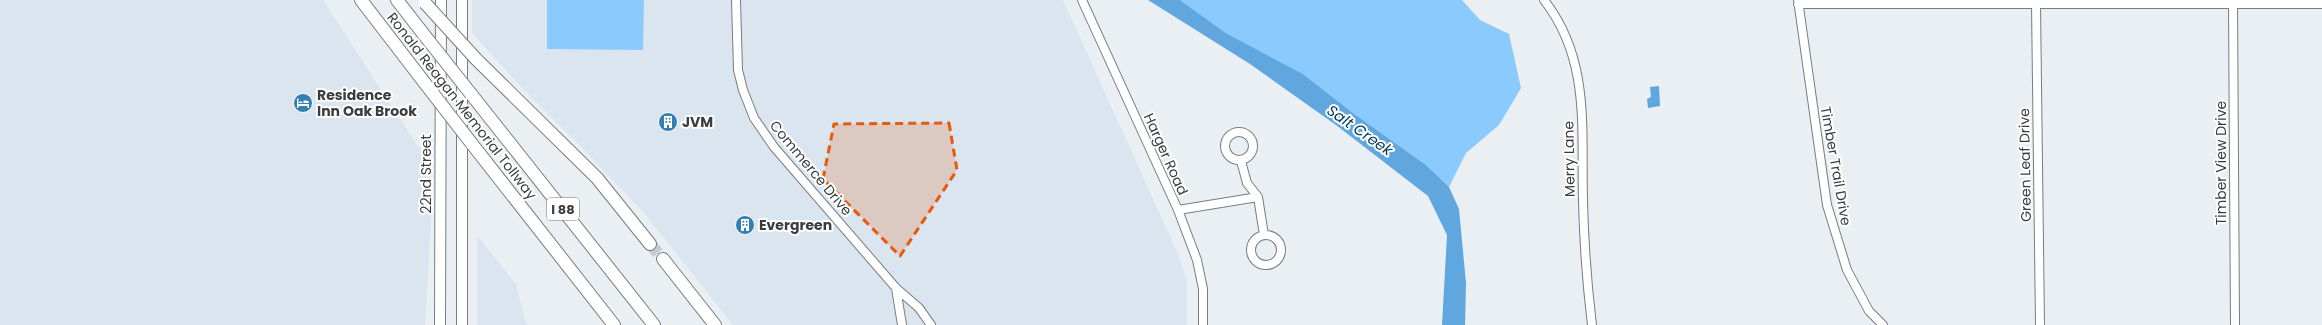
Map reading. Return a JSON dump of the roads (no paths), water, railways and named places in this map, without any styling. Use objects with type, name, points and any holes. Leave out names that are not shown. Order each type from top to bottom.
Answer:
[{"type":"highway","name":"Ronald Reagan Memorial Tollway","points":[[361,0],[614,325]]},
{"type":"highway","name":"Ronald Reagan Memorial Tollway","points":[[397,0],[654,325]]},
{"type":"highway","points":[[423,2],[476,59],[597,178],[650,244]]},
{"type":"highway","points":[[663,259],[715,325]]},
{"type":"main road","name":"22nd Street","points":[[440,325],[441,0]]},
{"type":"main road","points":[[462,0],[462,325]]},
{"type":"street","name":"Commerce Drive","points":[[736,0],[738,70],[743,90],[754,118],[774,147],[896,288],[918,308],[931,325]]},
{"type":"street","name":"Harger Road","points":[[1082,0],[1178,210],[1198,268],[1203,289],[1203,325]]},
{"type":"street","name":"Merry Lane","points":[[1544,0],[1557,18],[1569,43],[1580,83],[1585,262],[1592,325]]},
{"type":"street","points":[[1798,2],[2000,2],[2036,4],[2233,2],[2322,4]]},
{"type":"street","name":"Timber Trail Drive","points":[[1798,2],[1827,205],[1847,270],[1869,311],[1882,325]]},
{"type":"street","name":"Timber View Drive","points":[[2233,2],[2235,325]]},
{"type":"street","name":"Green Leaf Drive","points":[[2036,4],[2040,325]]},
{"type":"street","points":[[1241,161],[1247,183],[1258,198],[1264,235]]},
{"type":"street","points":[[1178,210],[1258,198]]},
{"type":"street","points":[[896,288],[902,325]]},
{"type":"water","name":"Salt Creek","points":[[1148,0],[1180,0],[1226,33],[1303,74],[1353,113],[1426,165],[1449,187],[1459,209],[1466,283],[1465,325],[1442,325],[1447,235],[1428,196],[1336,125],[1250,64]]},
{"type":"water","points":[[1659,86],[1660,106],[1648,108],[1647,99],[1651,97],[1650,87]]},
{"type":"tunnel","points":[[650,244],[663,259]]},
{"type":"place","name":"Residence Inn Oak Brook","points":[[303,103]]},
{"type":"place","name":"JVM","points":[[668,122]]},
{"type":"place","name":"Evergreen","points":[[745,225]]}]
